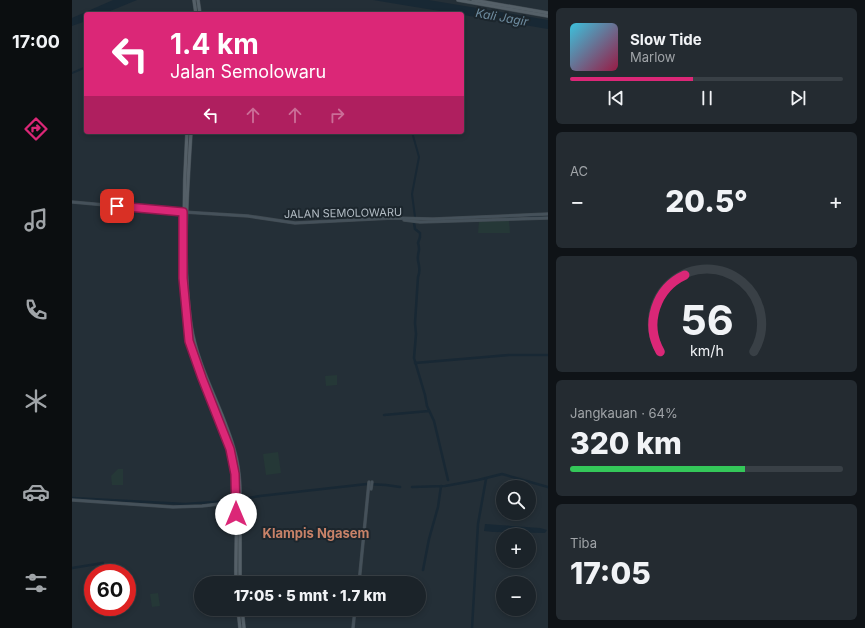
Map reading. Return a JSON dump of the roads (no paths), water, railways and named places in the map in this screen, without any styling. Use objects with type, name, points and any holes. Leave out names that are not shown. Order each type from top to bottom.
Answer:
[{"type":"main road","points":[[194,0],[196,12]]},
{"type":"main road","points":[[200,12],[199,2],[203,0]]},
{"type":"main road","points":[[458,0],[548,15]]},
{"type":"main road","points":[[187,134],[185,212],[187,256],[186,286],[184,292],[189,341],[215,412],[220,418]]},
{"type":"main road","points":[[185,212],[191,134]]},
{"type":"main road","points":[[186,151],[188,153],[190,152]]},
{"type":"main road","points":[[72,202],[185,212]]},
{"type":"main road","name":"JALAN SEMOLOWARU","points":[[185,212],[295,223],[392,218],[415,220]]},
{"type":"main road","points":[[415,220],[548,214]]},
{"type":"main road","points":[[415,220],[548,218]]},
{"type":"main road","points":[[186,286],[188,291],[191,325],[195,347],[219,410],[235,474],[238,500],[238,575]]},
{"type":"main road","points":[[184,292],[188,291]]},
{"type":"main road","points":[[215,412],[218,412],[219,410]]},
{"type":"main road","points":[[360,576],[370,484]]},
{"type":"main road","points":[[72,500],[129,505],[179,507],[238,500]]},
{"type":"main road","points":[[239,616],[240,628]]},
{"type":"main road","points":[[243,616],[244,628]]},
{"type":"main road","points":[[353,628],[354,616]]},
{"type":"water","points":[[113,0],[137,0],[108,12],[86,12]]},
{"type":"water","name":"Kali Jagir","points":[[373,0],[429,0],[548,20],[548,29],[464,15],[464,12],[445,12]]},
{"type":"water","points":[[84,13],[84,22],[72,26],[72,18]]},
{"type":"water","points":[[485,524],[540,528],[547,530],[545,533],[536,533],[536,528],[496,528],[496,532],[484,531]]},
{"type":"waterway","points":[[72,73],[84,68]]},
{"type":"waterway","points":[[413,134],[419,157],[412,194],[415,217]]},
{"type":"waterway","points":[[499,217],[548,216]]},
{"type":"waterway","points":[[414,223],[415,229],[420,233],[418,243],[420,270],[418,277],[414,358],[427,406],[434,421],[448,480]]},
{"type":"waterway","points":[[415,363],[509,355],[548,355]]},
{"type":"waterway","points":[[384,415],[429,411]]},
{"type":"waterway","points":[[412,487],[445,486],[502,474],[548,487]]},
{"type":"waterway","points":[[472,628],[478,524],[486,479]]},
{"type":"waterway","points":[[72,498],[185,504],[230,501],[260,496],[367,484],[400,487]]},
{"type":"waterway","points":[[423,570],[429,539],[438,507],[441,486]]},
{"type":"waterway","points":[[72,568],[103,563]]},
{"type":"district","name":"Klampis Ngasem","points":[[316,533]]}]
